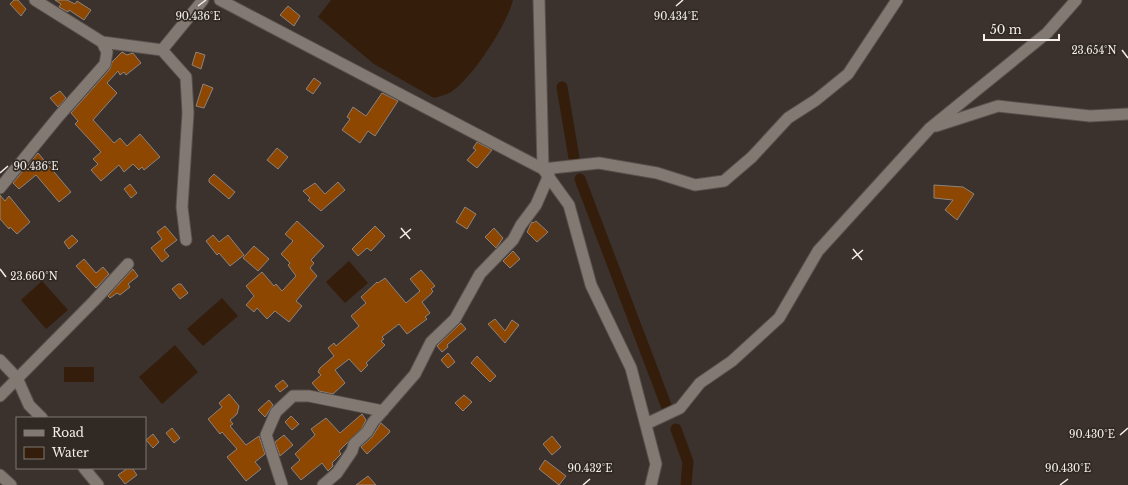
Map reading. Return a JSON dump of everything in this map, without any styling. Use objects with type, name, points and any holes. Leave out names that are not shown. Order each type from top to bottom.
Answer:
[{"type":"street","points":[[34,0],[102,42],[162,50],[186,77],[188,112],[182,207],[186,240]]},
{"type":"street","points":[[162,50],[203,0]]},
{"type":"street","points":[[220,0],[546,172],[569,205],[591,284],[631,368],[656,464],[650,485]]},
{"type":"street","points":[[323,485],[337,473],[352,451],[354,444],[367,432],[415,374],[431,342],[454,319],[480,274],[513,240],[521,225],[536,205],[546,172],[539,0]]},
{"type":"street","points":[[546,172],[599,163],[658,173],[695,185],[724,181],[752,157],[788,118],[816,100],[848,74],[897,0]]},
{"type":"street","points":[[646,424],[680,408],[700,383],[732,361],[779,318],[818,251],[930,128],[1047,33],[1076,0]]},
{"type":"street","points":[[0,188],[58,117],[105,64],[107,52],[102,42]]},
{"type":"street","points":[[930,128],[998,106],[1090,116],[1128,114]]},
{"type":"street","points":[[0,396],[94,301],[128,264]]},
{"type":"street","points":[[0,360],[17,378],[29,405],[41,417]]},
{"type":"street","points":[[282,485],[266,435],[276,412],[293,396],[309,396],[383,411]]},
{"type":"street","points":[[85,469],[98,485]]},
{"type":"street","points":[[0,475],[11,485]]},
{"type":"water","points":[[331,0],[513,0],[496,37],[469,75],[451,92],[434,98],[374,64],[318,17]]},
{"type":"water","points":[[349,261],[368,283],[345,303],[326,282]]},
{"type":"water","points":[[42,281],[68,310],[46,329],[21,300]]},
{"type":"water","points":[[222,298],[238,316],[203,346],[187,329]]},
{"type":"water","points":[[175,345],[198,372],[162,404],[139,377]]},
{"type":"water","points":[[64,367],[94,367],[94,382],[64,382]]},
{"type":"building","points":[[14,0],[18,0],[26,9],[21,16],[10,4]]},
{"type":"building","points":[[55,0],[67,0],[75,4],[77,1],[91,10],[84,20],[69,10],[68,12],[59,7],[61,4]]},
{"type":"building","points":[[288,6],[300,16],[294,26],[280,15]]},
{"type":"building","points":[[122,52],[127,55],[133,53],[141,63],[126,75],[124,72],[120,75],[118,71],[107,83],[117,93],[93,120],[114,143],[120,138],[127,146],[140,134],[160,157],[144,170],[142,167],[139,170],[133,164],[124,172],[119,165],[101,181],[91,170],[98,164],[93,159],[101,152],[75,124],[78,121],[71,113],[110,69],[112,62]]},
{"type":"building","points":[[196,52],[205,55],[201,69],[192,65]]},
{"type":"building","points":[[314,78],[321,83],[313,94],[306,89]]},
{"type":"building","points":[[203,84],[213,88],[204,108],[196,106]]},
{"type":"building","points":[[60,91],[66,98],[58,107],[50,98]]},
{"type":"building","points":[[382,93],[398,101],[375,136],[368,131],[360,143],[342,130],[350,119],[347,117],[353,107],[366,116]]},
{"type":"building","points":[[477,142],[492,150],[477,168],[467,160],[476,150],[473,148]]},
{"type":"building","points":[[277,148],[288,157],[278,169],[267,160]]},
{"type":"building","points":[[38,153],[71,192],[59,202],[36,175],[19,189],[13,183]]},
{"type":"building","points":[[214,174],[235,192],[229,199],[209,182],[209,179]]},
{"type":"building","points":[[338,182],[345,190],[321,211],[308,200],[310,198],[303,191],[315,183],[325,194]]},
{"type":"building","points":[[130,184],[137,193],[131,198],[124,189]]},
{"type":"building","points":[[934,185],[963,187],[974,194],[957,220],[945,210],[953,200],[934,198]]},
{"type":"building","points":[[0,195],[5,201],[9,196],[30,222],[17,234],[10,227],[9,229],[0,219]]},
{"type":"building","points":[[465,207],[476,214],[467,229],[456,222]]},
{"type":"building","points":[[297,221],[324,246],[311,260],[314,263],[310,268],[317,276],[296,301],[302,306],[289,322],[275,311],[267,319],[257,308],[254,312],[246,305],[254,296],[246,286],[262,272],[274,286],[276,284],[282,291],[296,276],[288,265],[290,263],[281,254],[293,241],[285,234]]},
{"type":"building","points":[[536,221],[548,232],[537,242],[527,232],[532,222],[533,223]]},
{"type":"building","points":[[165,226],[177,240],[164,250],[169,256],[162,262],[151,248],[162,239],[157,232]]},
{"type":"building","points":[[375,226],[385,236],[371,251],[367,248],[358,256],[352,249]]},
{"type":"building","points":[[494,228],[503,238],[496,248],[485,237]]},
{"type":"building","points":[[72,235],[78,241],[69,249],[64,242]]},
{"type":"building","points":[[213,235],[219,242],[228,235],[244,255],[230,266],[219,253],[217,255],[206,241]]},
{"type":"building","points":[[254,246],[269,259],[258,271],[243,258]]},
{"type":"building","points":[[513,251],[520,259],[510,268],[503,261]]},
{"type":"building","points":[[84,259],[96,273],[103,267],[109,274],[96,288],[76,266]]},
{"type":"building","points":[[133,269],[138,276],[128,284],[130,287],[120,295],[117,293],[110,298],[108,296]]},
{"type":"building","points":[[421,270],[435,286],[431,289],[433,291],[431,294],[422,302],[430,313],[425,317],[427,319],[407,334],[399,324],[382,337],[384,339],[381,341],[385,345],[366,363],[368,365],[361,372],[349,359],[335,370],[345,383],[333,394],[319,391],[312,383],[321,375],[318,372],[320,368],[334,356],[328,348],[334,343],[336,346],[359,326],[351,316],[366,303],[361,297],[377,282],[378,283],[385,278],[406,303],[420,291],[410,279]]},
{"type":"building","points":[[178,284],[181,284],[188,293],[180,299],[172,289]]},
{"type":"building","points":[[495,319],[505,331],[512,320],[519,325],[505,343],[488,324]]},
{"type":"building","points":[[461,323],[466,329],[447,345],[448,347],[442,352],[437,346]]},
{"type":"building","points":[[448,353],[455,362],[448,368],[441,360]]},
{"type":"building","points":[[477,356],[496,376],[490,382],[471,363]]},
{"type":"building","points":[[283,380],[288,386],[280,392],[275,386]]},
{"type":"building","points":[[229,394],[239,406],[237,414],[230,420],[233,424],[230,426],[246,445],[259,436],[265,454],[255,462],[261,469],[246,481],[227,457],[237,449],[222,432],[220,434],[208,419],[222,407],[219,403]]},
{"type":"building","points":[[464,395],[472,402],[463,411],[455,403]]},
{"type":"building","points":[[269,400],[273,405],[265,417],[258,410]]},
{"type":"building","points":[[362,414],[366,420],[362,428],[339,451],[341,454],[332,463],[333,466],[328,471],[322,463],[301,480],[291,468],[300,460],[295,454],[315,435],[311,429],[326,418],[340,433]]},
{"type":"building","points":[[291,416],[299,424],[292,430],[285,422]]},
{"type":"building","points":[[381,423],[390,431],[367,454],[361,447],[372,437]]},
{"type":"building","points":[[172,428],[180,438],[174,443],[166,433]]},
{"type":"building","points":[[153,434],[159,442],[153,448],[146,440]]},
{"type":"building","points":[[284,435],[293,445],[280,456],[275,442]]},
{"type":"building","points":[[552,436],[561,447],[552,455],[543,444]]},
{"type":"building","points":[[545,460],[566,476],[559,485],[539,469]]},
{"type":"building","points":[[127,469],[133,469],[137,475],[125,484],[118,475]]},
{"type":"building","points":[[368,476],[376,485],[356,485]]},
{"type":"waterway","points":[[562,87],[574,158]]},
{"type":"waterway","points":[[580,179],[666,405]]},
{"type":"waterway","points":[[676,429],[688,462],[686,485]]}]
